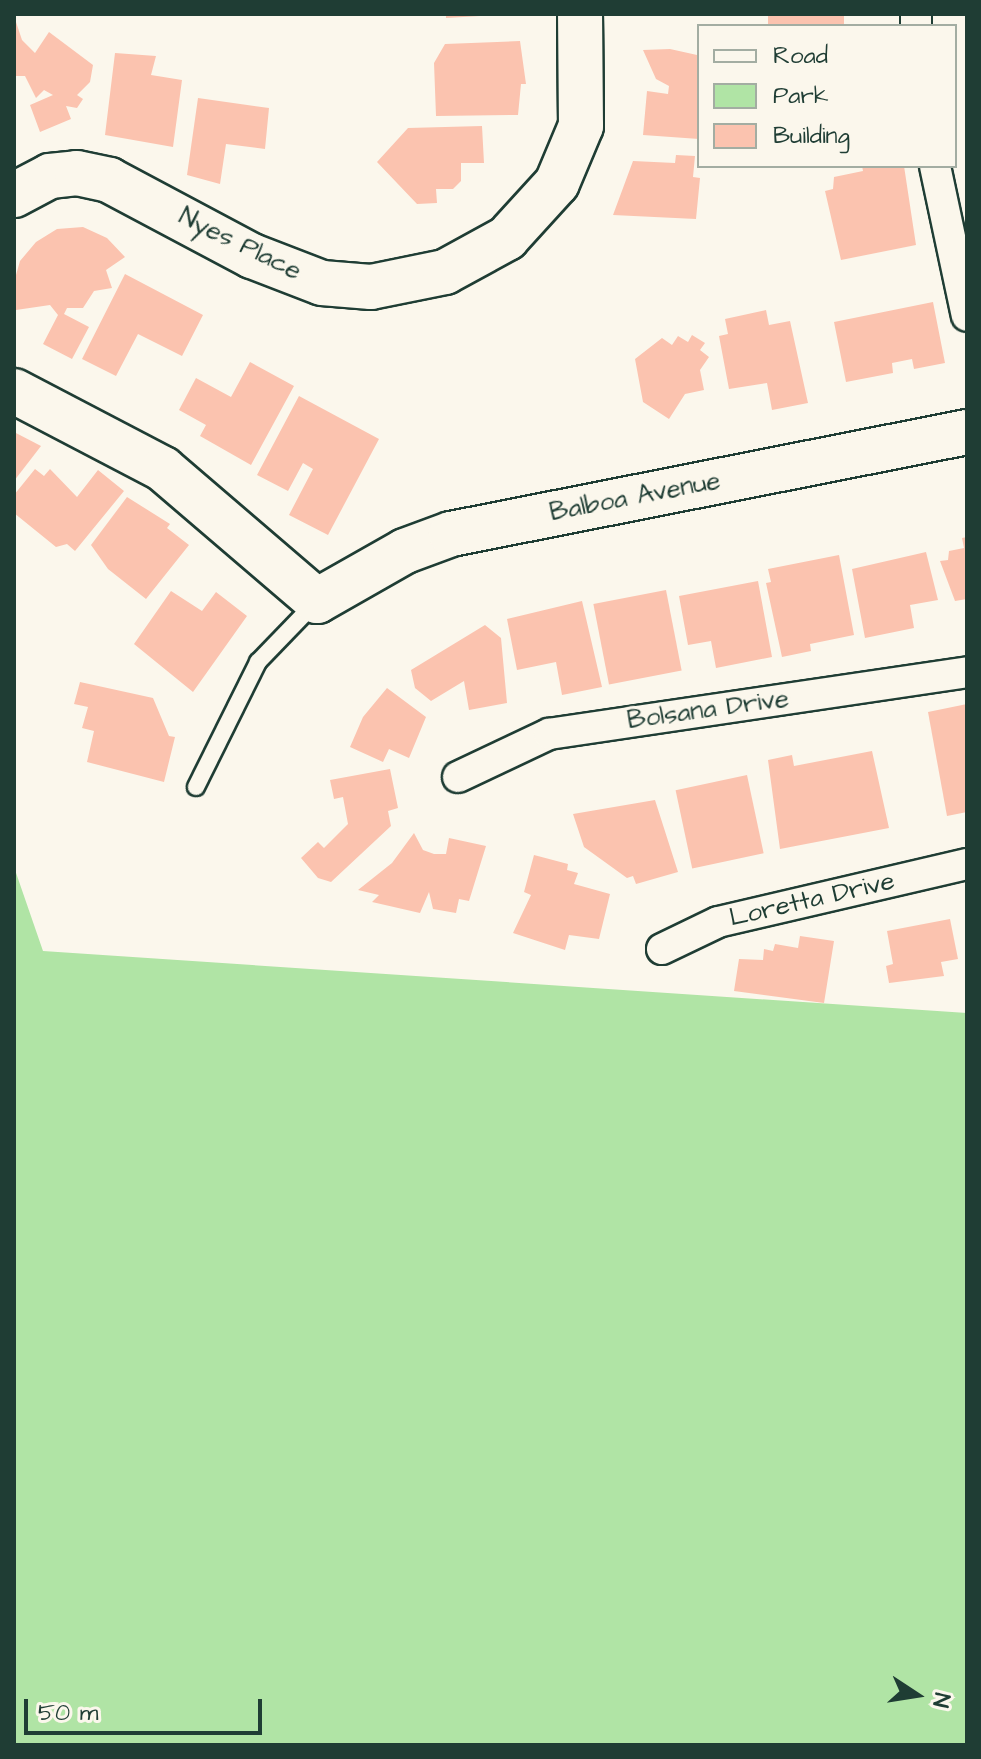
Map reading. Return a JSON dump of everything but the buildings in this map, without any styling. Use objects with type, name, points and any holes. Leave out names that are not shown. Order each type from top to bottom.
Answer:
[{"type":"street","name":"Nyes Place","points":[[14,195],[50,176],[77,173],[109,180],[252,256],[322,283],[371,287],[445,272],[507,238],[557,183],[581,126],[580,14]]},
{"type":"street","points":[[936,168],[955,208],[967,316]]},
{"type":"street","points":[[14,391],[163,469],[317,601]]},
{"type":"street","name":"Balboa Avenue","points":[[317,601],[405,551],[451,534],[967,432]]},
{"type":"street","name":"Bolsana Drive","points":[[458,777],[549,734],[967,672]]},
{"type":"street","name":"Loretta Drive","points":[[662,949],[718,922],[967,864]]},
{"type":"lane","points":[[196,787],[258,662],[317,601]]},
{"type":"green space","points":[[14,867],[43,951],[967,1013],[967,1745],[14,1745]]}]
